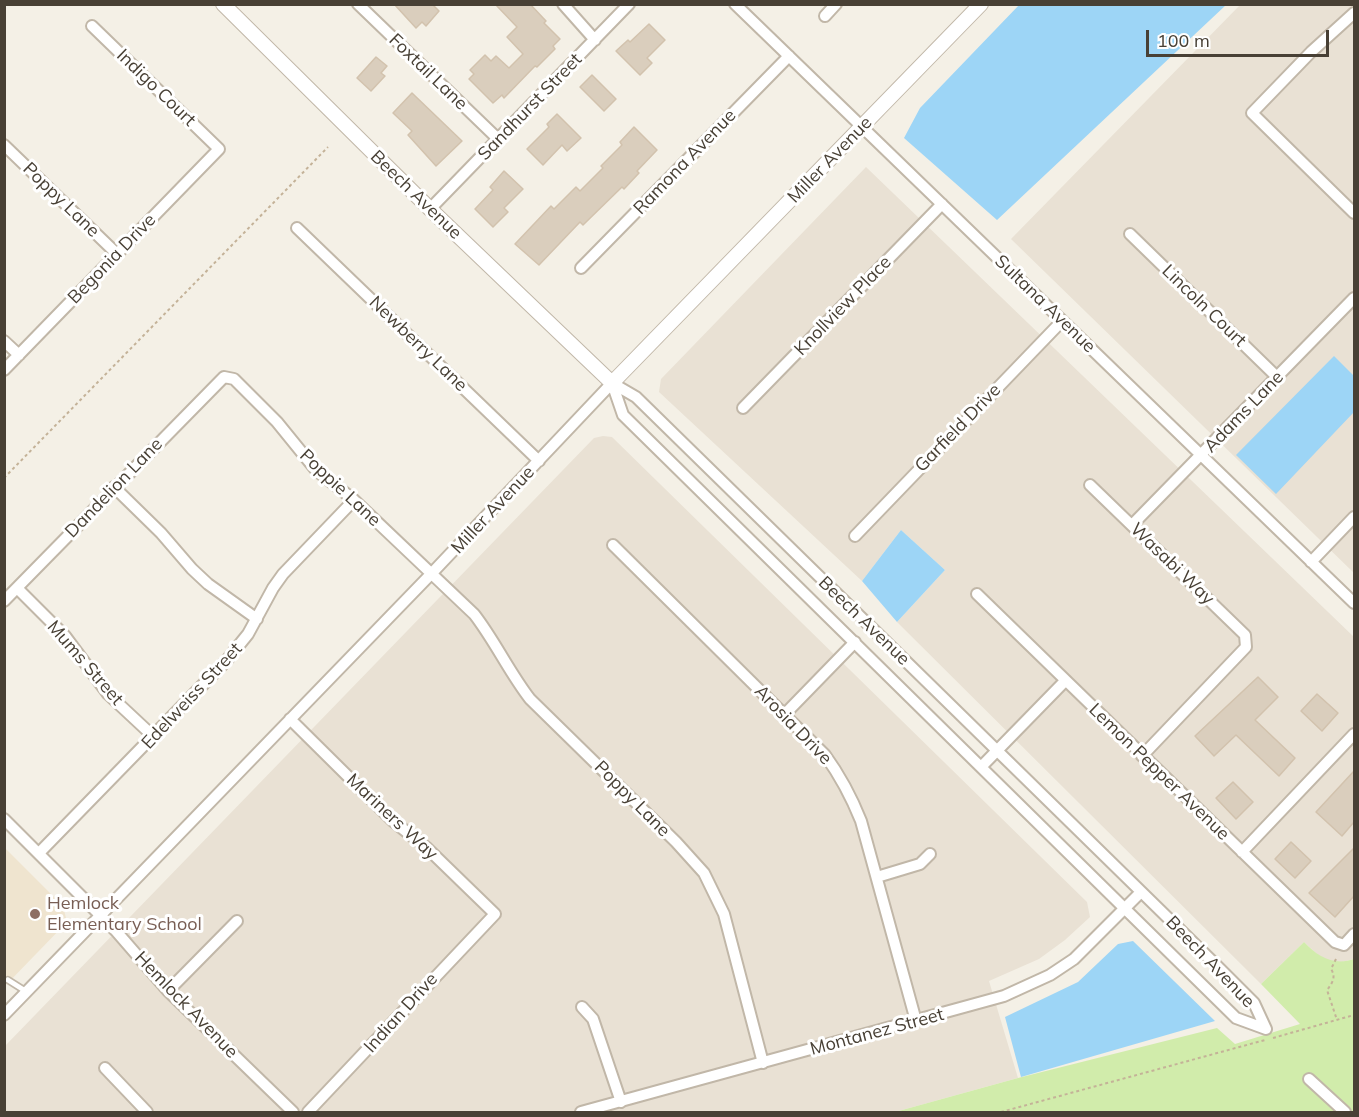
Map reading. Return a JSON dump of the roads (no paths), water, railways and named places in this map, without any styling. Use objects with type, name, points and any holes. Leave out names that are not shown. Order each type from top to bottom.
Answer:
[{"type":"street","name":"Beech Avenue","points":[[223,4],[430,209],[612,383],[636,397],[1141,892],[1254,1004],[1266,1029],[1236,1018],[623,415],[612,383]]},
{"type":"street","name":"Foxtail Lane","points":[[358,4],[498,139]]},
{"type":"street","points":[[563,4],[595,40]]},
{"type":"street","name":"Sandhurst Street","points":[[430,209],[629,4]]},
{"type":"street","name":"Sultana Avenue","points":[[735,4],[1354,603]]},
{"type":"street","points":[[825,16],[836,4]]},
{"type":"street","name":"Miller Avenue","points":[[4,1015],[432,573],[612,383],[981,4]]},
{"type":"street","points":[[1354,13],[1311,51],[1252,113],[1354,213]]},
{"type":"street","name":"Indigo Court","points":[[92,26],[219,149]]},
{"type":"street","name":"Ramona Avenue","points":[[581,268],[789,56]]},
{"type":"street","name":"Poppy Lane","points":[[4,145],[117,254]]},
{"type":"street","name":"Begonia Drive","points":[[4,369],[219,149]]},
{"type":"street","name":"Knollview Place","points":[[743,408],[942,204]]},
{"type":"street","name":"Newberry Lane","points":[[297,228],[539,461]]},
{"type":"street","name":"Lincoln Court","points":[[1130,234],[1277,378]]},
{"type":"street","name":"Adams Lane","points":[[1132,525],[1354,298]]},
{"type":"street","name":"Garfield Drive","points":[[855,536],[1062,321]]},
{"type":"street","points":[[4,341],[19,355]]},
{"type":"street","name":"Dandelion Lane","points":[[4,601],[224,377]]},
{"type":"street","name":"Poppie Lane","points":[[224,377],[234,379],[244,387],[277,422],[316,470],[354,501],[432,573]]},
{"type":"street","name":"Wasabi Way","points":[[1090,485],[1245,635],[1246,647],[1142,756]]},
{"type":"street","points":[[114,487],[161,533],[207,584],[257,619]]},
{"type":"street","name":"Edelweiss Street","points":[[39,853],[227,660],[248,634],[283,574],[354,501]]},
{"type":"street","points":[[1311,562],[1354,517]]},
{"type":"street","name":"Arosia Drive","points":[[613,546],[825,755],[848,790],[861,822],[916,1021]]},
{"type":"street","name":"Poppy Lane","points":[[432,573],[487,630],[530,699],[676,842],[704,873],[724,914],[764,1063]]},
{"type":"street","name":"Mums Street","points":[[17,588],[65,636],[108,694],[154,737]]},
{"type":"street","name":"Lemon Pepper Avenue","points":[[977,594],[1335,942],[1344,945],[1354,934]]},
{"type":"street","points":[[784,715],[855,642]]},
{"type":"street","points":[[981,767],[1065,681]]},
{"type":"street","name":"Mariners Way","points":[[290,719],[393,820],[427,848],[495,914]]},
{"type":"street","points":[[1242,852],[1354,734]]},
{"type":"street","name":"Hemlock Avenue","points":[[4,819],[101,916],[168,992],[293,1113]]},
{"type":"street","points":[[877,877],[920,864],[930,854]]},
{"type":"street","name":"Montanez Street","points":[[581,1113],[1004,996],[1050,975],[1074,959],[1141,892]]},
{"type":"street","name":"Indian Drive","points":[[308,1113],[495,914]]},
{"type":"street","points":[[168,992],[237,921]]},
{"type":"street","points":[[582,1007],[592,1018],[621,1102]]},
{"type":"street","points":[[105,1068],[147,1113]]},
{"type":"street","points":[[1309,1079],[1345,1113]]},
{"type":"lane","points":[[8,980],[27,992]]},
{"type":"water","points":[[1020,4],[1226,5],[997,220],[904,138],[920,108]]},
{"type":"water","points":[[1334,356],[1354,376],[1354,412],[1276,494],[1236,455]]},
{"type":"water","points":[[901,530],[945,570],[897,622],[862,581]]},
{"type":"water","points":[[1133,941],[1215,1021],[1021,1077],[1005,1017],[1078,982],[1118,944]]},
{"type":"place","name":"Hemlock Elementary School","points":[[35,914]]}]
